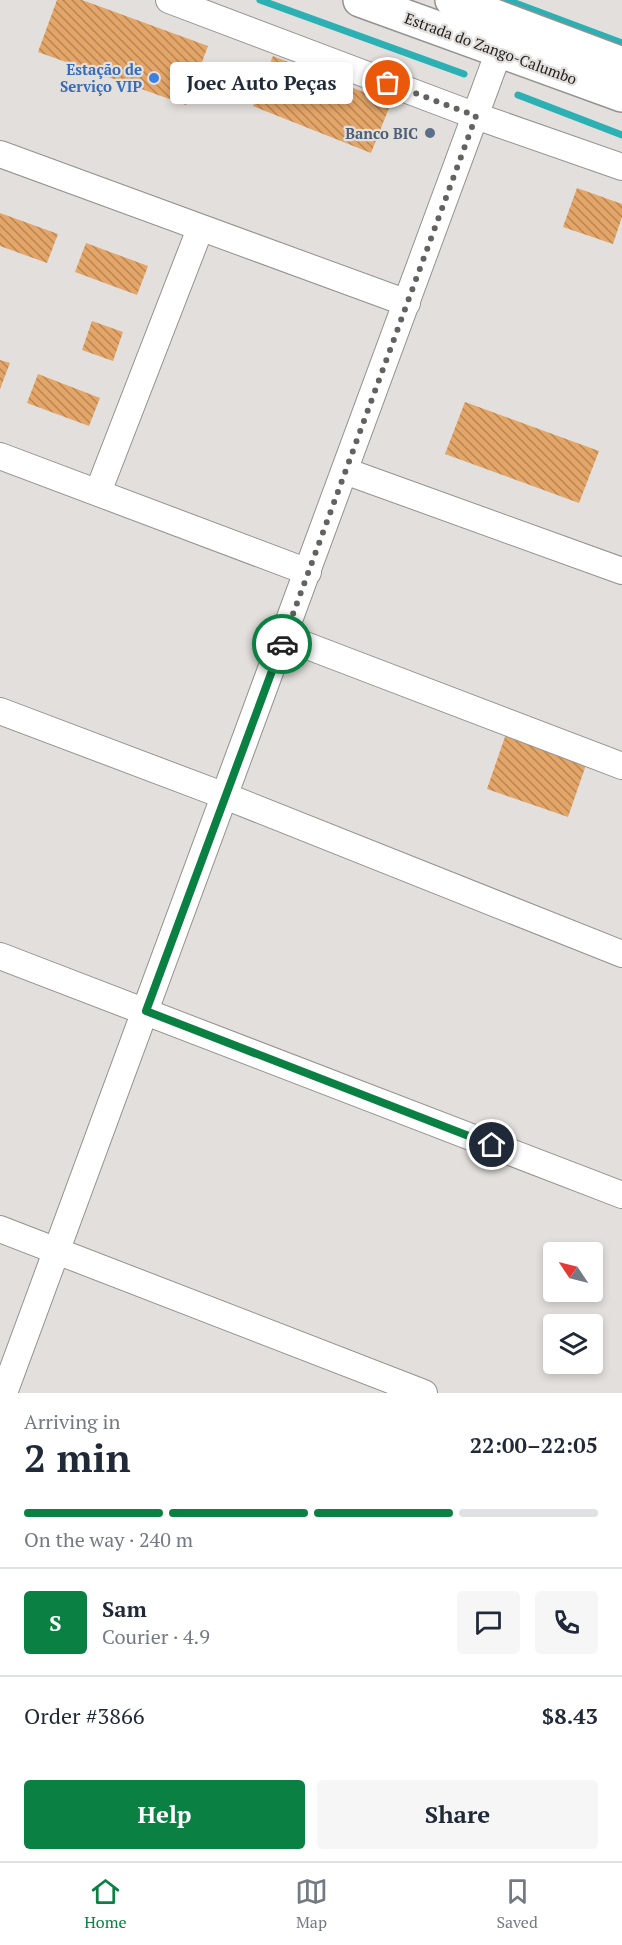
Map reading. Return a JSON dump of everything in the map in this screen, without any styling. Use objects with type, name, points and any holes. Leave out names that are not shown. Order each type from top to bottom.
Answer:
[{"type":"main road","name":"Estrada do Zango-Calumbo","points":[[360,0],[622,64]]},
{"type":"main road","name":"Estrada do Zango-Calumbo","points":[[452,0],[505,37],[622,96]]},
{"type":"street","points":[[169,0],[476,116],[622,167]]},
{"type":"street","points":[[4,1393],[505,37],[483,0]]},
{"type":"street","points":[[0,154],[407,303]]},
{"type":"street","points":[[99,492],[200,229]]},
{"type":"street","points":[[0,456],[308,573]]},
{"type":"street","points":[[345,471],[622,571]]},
{"type":"street","points":[[284,637],[622,766]]},
{"type":"street","points":[[0,711],[225,796],[622,954]]},
{"type":"street","points":[[0,956],[622,1195]]},
{"type":"street","points":[[0,1229],[424,1393]]},
{"type":"street","points":[[0,1246],[55,1252]]},
{"type":"building","name":"Estação de Serviço VIP","points":[[57,0],[82,0],[208,46],[186,105],[38,52]]},
{"type":"building","points":[[273,56],[391,103],[371,153],[253,106]]},
{"type":"building","points":[[577,188],[622,204],[622,217],[613,244],[563,227]]},
{"type":"building","points":[[0,213],[58,234],[47,263],[0,246]]},
{"type":"building","points":[[86,243],[148,266],[137,295],[75,272]]},
{"type":"building","points":[[92,321],[123,332],[113,361],[82,350]]},
{"type":"building","points":[[0,360],[10,363],[0,389]]},
{"type":"building","points":[[38,374],[100,398],[89,426],[27,403]]},
{"type":"building","points":[[465,402],[599,451],[579,503],[445,454]]},
{"type":"building","points":[[507,731],[588,759],[568,817],[487,789]]},
{"type":"waterway","points":[[260,0],[464,74]]},
{"type":"waterway","points":[[507,0],[622,43]]},
{"type":"waterway","points":[[518,95],[622,135]]},
{"type":"way so far","points":[[282,644],[476,116],[388,83]]},
{"type":"place","name":"Estação de Serviço VIP","points":[[154,78]]},
{"type":"place","name":"Joec Auto Peças","points":[[388,83]]},
{"type":"place","name":"Banco BIC","points":[[430,133]]},
{"type":"route","points":[[282,644],[146,1011],[492,1145]]}]
